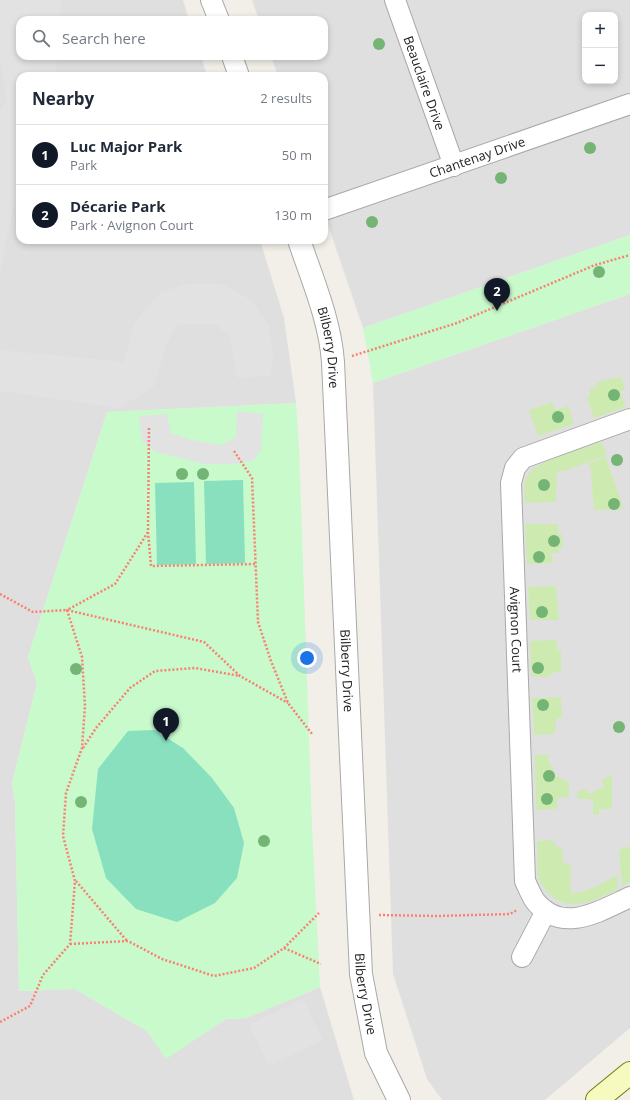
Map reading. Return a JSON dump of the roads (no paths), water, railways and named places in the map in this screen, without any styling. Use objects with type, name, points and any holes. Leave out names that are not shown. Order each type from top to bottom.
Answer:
[{"type":"main road","points":[[597,1100],[630,1074]]},
{"type":"street","points":[[211,0],[217,16]]},
{"type":"street","name":"Beauclaire Drive","points":[[395,0],[454,166]]},
{"type":"street","points":[[233,60],[238,72]]},
{"type":"street","name":"Chantenay Drive","points":[[328,209],[630,104]]},
{"type":"street","name":"Bilberry Drive","points":[[300,244],[320,303],[332,346],[361,974],[376,1053],[399,1100]]},
{"type":"street","name":"Avignon Court","points":[[540,906],[526,881],[511,483],[515,468],[523,458],[630,419]]},
{"type":"street","points":[[522,957],[540,906],[563,918],[589,917],[630,897]]},
{"type":"place","name":"Décarie Park","points":[[497,311]]},
{"type":"place","name":"Luc Major Park","points":[[166,741]]}]
